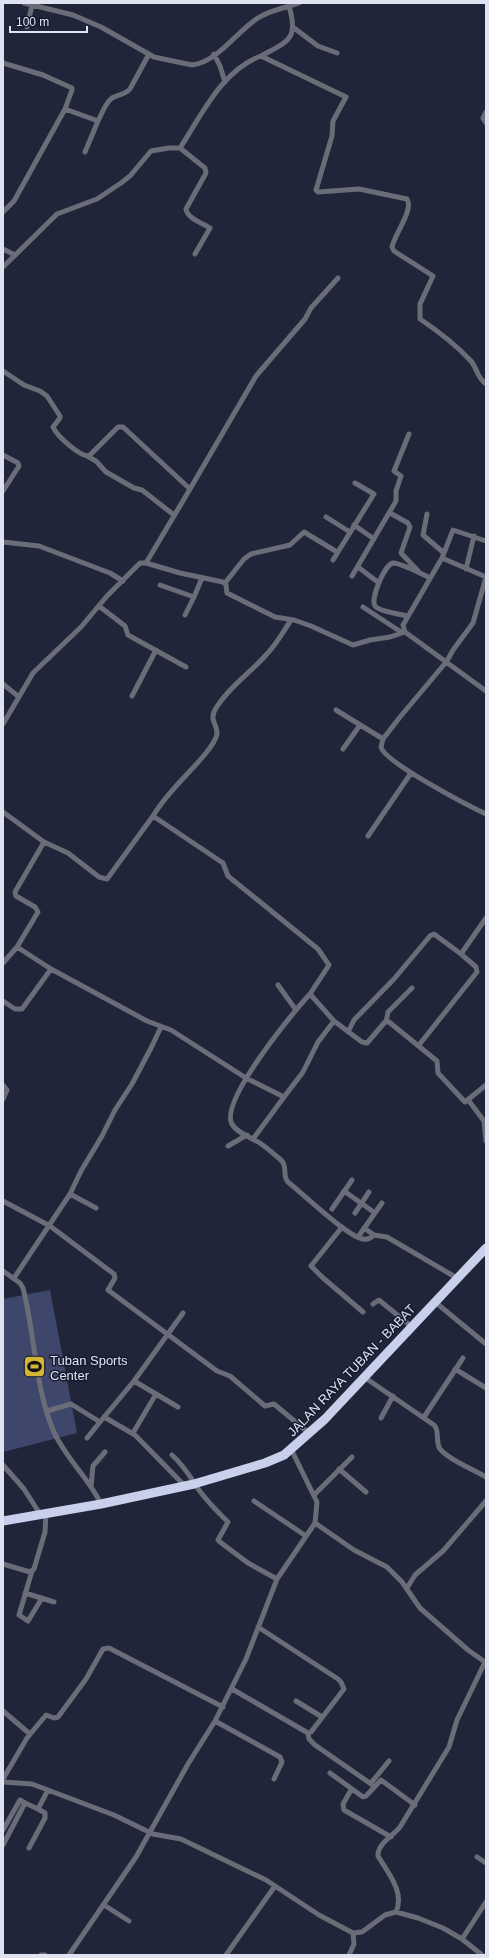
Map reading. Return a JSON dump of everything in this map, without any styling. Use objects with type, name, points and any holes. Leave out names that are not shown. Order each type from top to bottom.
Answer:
[{"type":"highway","name":"JALAN RAYA TUBAN - BABAT","points":[[3,1521],[101,1504],[190,1485],[265,1463],[291,1449],[310,1434],[457,1278],[482,1257],[486,1248]]},
{"type":"street","points":[[24,3],[87,20],[159,59],[192,65],[197,64],[214,54],[257,18],[299,3]]},
{"type":"street","points":[[28,27],[32,5]]},
{"type":"street","points":[[180,148],[212,97],[225,82],[246,65],[287,40],[294,28],[290,6]]},
{"type":"street","points":[[294,28],[318,46],[337,53]]},
{"type":"street","points":[[85,152],[98,120],[109,101],[127,93],[149,54]]},
{"type":"street","points":[[214,54],[225,82]]},
{"type":"street","points":[[261,56],[346,97],[333,121],[332,136],[316,190],[318,192],[359,189],[408,199],[410,205],[392,248],[394,251],[433,276],[420,304],[420,319],[442,334],[471,361],[481,380],[486,384]]},
{"type":"street","points":[[3,63],[43,75],[72,88],[64,109],[14,201],[3,212]]},
{"type":"street","points":[[64,109],[98,120]]},
{"type":"street","points":[[486,112],[483,118],[486,123]]},
{"type":"street","points":[[3,267],[57,214],[97,199],[130,176],[151,151],[169,148],[180,148],[205,168],[206,173],[186,208],[186,213],[210,228],[195,254]]},
{"type":"street","points":[[3,249],[15,255]]},
{"type":"street","points":[[146,563],[256,376],[305,319],[311,308],[338,278]]},
{"type":"street","points":[[3,371],[24,385],[40,391],[47,396],[60,416],[53,427],[67,444],[96,461],[106,472],[134,488],[142,490],[174,515]]},
{"type":"street","points":[[87,456],[92,454],[118,428],[122,426],[190,489]]},
{"type":"street","points":[[352,576],[396,501],[396,491],[401,476],[394,471],[409,434]]},
{"type":"street","points":[[3,456],[18,463],[19,466],[3,491]]},
{"type":"street","points":[[333,560],[374,494],[355,483]]},
{"type":"street","points":[[390,513],[408,523],[410,527],[401,553],[420,573]]},
{"type":"street","points":[[427,514],[423,532],[424,538],[443,556],[486,577],[474,621],[447,661],[383,739],[381,747],[384,753],[411,773],[486,814]]},
{"type":"street","points":[[326,517],[350,532]]},
{"type":"street","points":[[354,525],[374,539]]},
{"type":"street","points":[[403,632],[403,625],[407,616],[443,556],[453,530],[486,541]]},
{"type":"street","points":[[225,583],[244,558],[251,554],[290,545],[304,532],[338,552]]},
{"type":"street","points":[[466,568],[474,536]]},
{"type":"street","points":[[3,542],[39,546],[110,573],[123,581]]},
{"type":"street","points":[[3,724],[33,673],[81,628],[138,564],[146,563],[225,583]]},
{"type":"street","points":[[407,616],[375,606],[373,599],[387,567],[392,564],[398,564],[430,578]]},
{"type":"street","points":[[358,567],[379,583]]},
{"type":"street","points":[[185,615],[202,578]]},
{"type":"street","points":[[225,583],[228,595],[275,617],[312,626],[352,645],[390,637],[403,632]]},
{"type":"street","points":[[160,585],[194,597]]},
{"type":"street","points":[[99,606],[125,626],[128,635],[186,667]]},
{"type":"street","points":[[363,607],[447,661],[486,691]]},
{"type":"street","points":[[3,812],[44,842],[68,853],[99,877],[107,879],[159,804],[206,753],[215,739],[217,733],[212,720],[215,710],[219,704],[243,676],[268,654],[291,620]]},
{"type":"street","points":[[132,696],[156,650]]},
{"type":"street","points":[[3,684],[19,697]]},
{"type":"street","points":[[336,710],[383,739]]},
{"type":"street","points":[[343,749],[360,725]]},
{"type":"street","points":[[368,836],[411,773]]},
{"type":"street","points":[[152,816],[223,863],[228,876],[318,950],[328,962],[328,966],[310,994],[274,1037],[246,1078],[230,1115],[232,1124],[282,1161],[285,1177],[288,1182],[342,1227],[358,1237],[367,1239],[374,1235]]},
{"type":"street","points":[[3,963],[17,946],[38,910],[16,896],[15,892],[44,842]]},
{"type":"street","points":[[461,954],[486,918]]},
{"type":"street","points":[[348,1032],[354,1020],[394,979],[430,936],[434,934],[476,967],[477,972],[419,1045]]},
{"type":"street","points":[[17,946],[51,969],[161,1027],[172,1030],[246,1078],[284,1097]]},
{"type":"street","points":[[3,1001],[15,1009],[22,1009],[51,969]]},
{"type":"street","points":[[278,985],[296,1010]]},
{"type":"street","points":[[310,994],[334,1021],[360,1041],[366,1043],[386,1022],[388,1012],[412,988]]},
{"type":"street","points":[[253,1139],[304,1072],[318,1042],[334,1021]]},
{"type":"street","points":[[386,1022],[389,1022],[419,1045],[438,1063],[438,1073],[461,1100],[465,1102],[468,1101],[486,1085]]},
{"type":"street","points":[[14,1278],[70,1194],[115,1110],[132,1084],[161,1027]]},
{"type":"street","points":[[3,1085],[7,1090],[3,1099]]},
{"type":"street","points":[[468,1101],[484,1121],[486,1141]]},
{"type":"street","points":[[228,1146],[247,1135]]},
{"type":"street","points":[[332,1209],[352,1180]]},
{"type":"street","points":[[344,1191],[375,1213]]},
{"type":"street","points":[[355,1213],[369,1192]]},
{"type":"street","points":[[70,1194],[96,1208]]},
{"type":"street","points":[[3,1201],[50,1226],[114,1274],[114,1278],[108,1290],[167,1336],[217,1371],[230,1376],[265,1406],[274,1404],[310,1434]]},
{"type":"street","points":[[358,1237],[382,1203]]},
{"type":"street","points":[[342,1227],[311,1266],[322,1278],[363,1312]]},
{"type":"street","points":[[364,1228],[374,1235],[387,1237],[457,1278]]},
{"type":"street","points":[[3,1271],[20,1283],[25,1294],[47,1411],[55,1434],[92,1486],[101,1504]]},
{"type":"street","points":[[373,1304],[379,1300],[412,1327]]},
{"type":"street","points":[[435,1302],[486,1344]]},
{"type":"street","points":[[87,1438],[134,1381],[183,1313]]},
{"type":"street","points":[[424,1417],[463,1358]]},
{"type":"street","points":[[455,1369],[486,1388]]},
{"type":"street","points":[[364,1377],[424,1417],[436,1427],[437,1440],[442,1451],[486,1477]]},
{"type":"street","points":[[134,1381],[178,1408]]},
{"type":"street","points":[[133,1434],[156,1394]]},
{"type":"street","points":[[381,1418],[393,1396]]},
{"type":"street","points":[[47,1411],[71,1404],[100,1422]]},
{"type":"street","points":[[104,1417],[133,1434],[190,1485],[228,1522],[218,1540],[220,1542],[248,1563],[277,1579]]},
{"type":"street","points":[[69,1955],[136,1857],[188,1764],[215,1721],[232,1689],[277,1579],[315,1523],[317,1502],[291,1449]]},
{"type":"street","points":[[92,1486],[92,1468],[94,1462],[105,1452]]},
{"type":"street","points":[[172,1455],[187,1470],[190,1485]]},
{"type":"street","points":[[314,1495],[352,1457]]},
{"type":"street","points":[[3,1465],[43,1513],[45,1532],[19,1614],[28,1621],[42,1598]]},
{"type":"street","points":[[339,1469],[366,1492]]},
{"type":"street","points":[[254,1501],[306,1536]]},
{"type":"street","points":[[407,1588],[415,1575],[443,1551],[486,1501]]},
{"type":"street","points":[[315,1523],[354,1550],[387,1567],[407,1588],[417,1604],[425,1612],[468,1650],[486,1662],[457,1720],[450,1747],[415,1805],[391,1837],[381,1845],[378,1851],[378,1856],[396,1888],[400,1899],[396,1912]]},
{"type":"street","points":[[3,1564],[32,1571]]},
{"type":"street","points":[[25,1593],[54,1602]]},
{"type":"street","points":[[258,1628],[341,1682],[343,1685],[342,1692],[311,1732],[308,1733]]},
{"type":"street","points":[[3,1779],[30,1734],[46,1715],[54,1718],[58,1716],[86,1679],[103,1649],[109,1648],[222,1707]]},
{"type":"street","points":[[232,1689],[308,1733]]},
{"type":"street","points":[[296,1701],[322,1717]]},
{"type":"street","points":[[3,1711],[30,1734]]},
{"type":"street","points":[[215,1721],[280,1757],[282,1762],[274,1779]]},
{"type":"street","points":[[308,1733],[309,1739],[315,1745],[373,1785]]},
{"type":"street","points":[[330,1773],[351,1790],[364,1797],[389,1761]]},
{"type":"street","points":[[373,1785],[383,1781],[398,1794],[415,1805]]},
{"type":"street","points":[[3,1782],[32,1784],[114,1815],[150,1832],[181,1839],[199,1849],[243,1868],[275,1886],[318,1915],[353,1933],[362,1932],[385,1915],[396,1912],[426,1920],[450,1931],[482,1955]]},
{"type":"street","points":[[38,1809],[48,1790]]},
{"type":"street","points":[[351,1790],[343,1804],[344,1810],[391,1837]]},
{"type":"street","points":[[3,1845],[4,1832],[25,1803],[45,1813],[45,1818],[29,1848]]},
{"type":"street","points":[[477,1857],[486,1863]]},
{"type":"street","points":[[226,1955],[275,1886]]},
{"type":"street","points":[[462,1939],[486,1902]]},
{"type":"street","points":[[104,1905],[129,1921]]},
{"type":"street","points":[[349,1955],[354,1944],[353,1933]]},
{"type":"street","points":[[40,1955],[45,1955]]},
{"type":"shaded area","name":"Tuban Sports Center","points":[[50,1290],[77,1433],[3,1452],[3,1299]]},
{"type":"place","name":"Tuban Sports Center","points":[[34,1367]]}]
